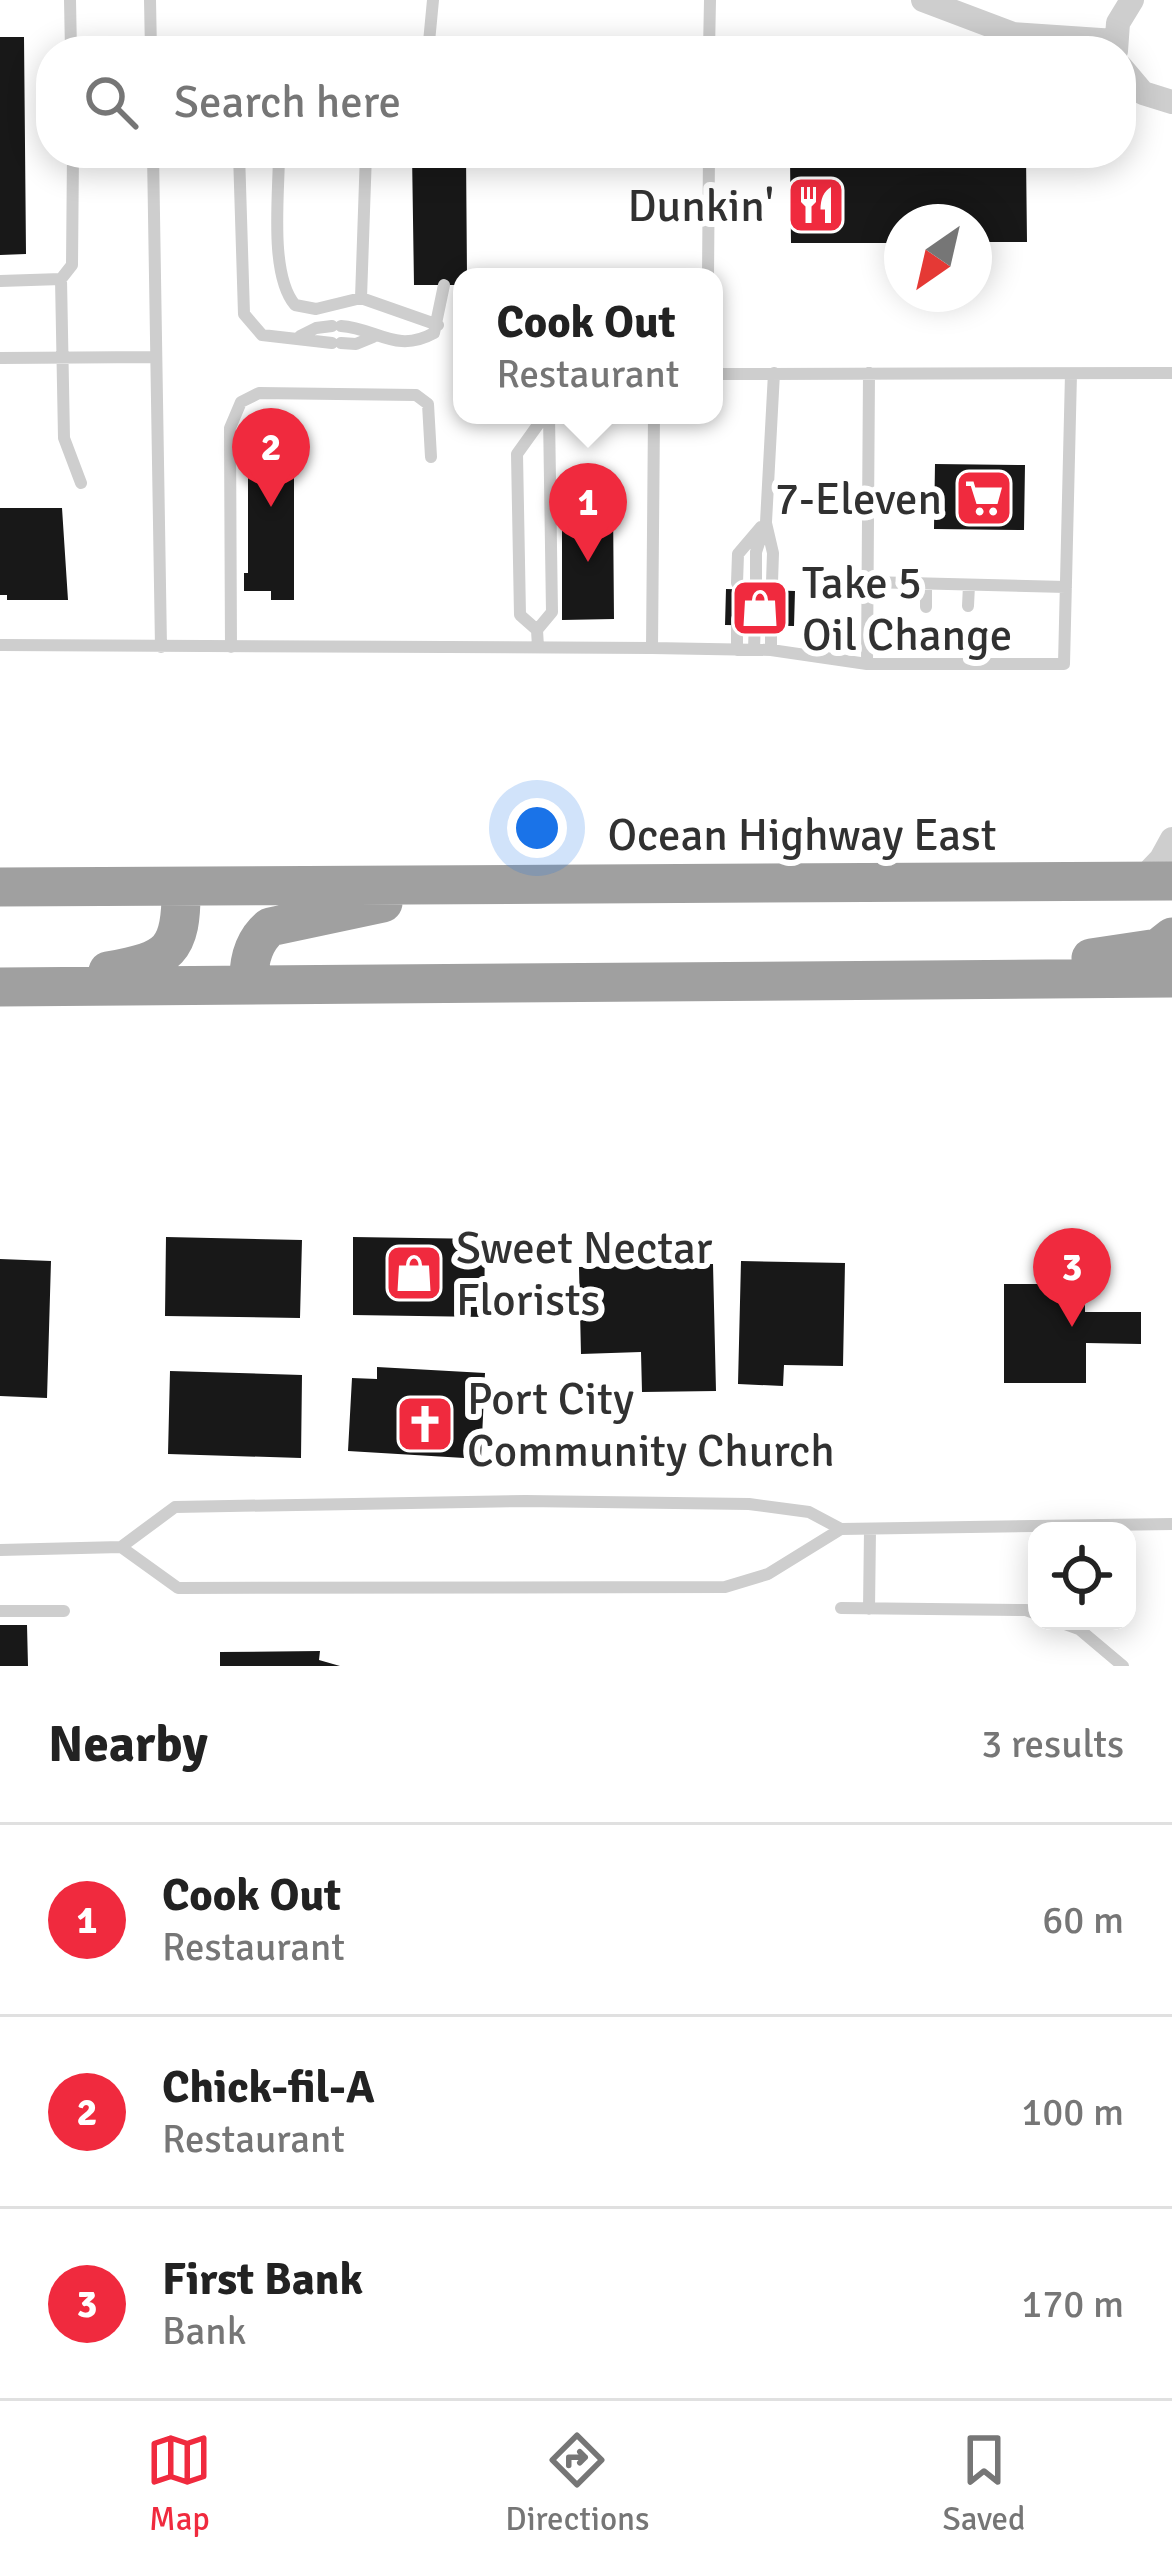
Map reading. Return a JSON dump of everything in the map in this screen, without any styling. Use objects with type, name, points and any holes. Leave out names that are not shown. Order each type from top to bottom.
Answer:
[{"type":"highway","name":"Ocean Highway East","points":[[0,886],[1156,881]]},
{"type":"highway","points":[[249,985],[252,952],[260,934],[270,927],[489,884]]},
{"type":"highway","points":[[10,987],[150,963],[166,954],[181,921],[181,887]]},
{"type":"highway","points":[[907,980],[1141,952],[1158,948],[1172,937]]},
{"type":"highway","points":[[10,987],[1172,978]]},
{"type":"street","points":[[923,0],[1030,36]]},
{"type":"street","points":[[1117,36],[1118,23],[1132,0]]},
{"type":"street","points":[[1136,85],[1143,93],[1172,102]]},
{"type":"street","points":[[1156,881],[1172,838]]},
{"type":"lane","points":[[70,0],[71,36]]},
{"type":"lane","points":[[150,0],[151,36]]},
{"type":"lane","points":[[432,36],[433,0]]},
{"type":"lane","points":[[710,0],[710,36]]},
{"type":"lane","points":[[73,168],[72,265],[61,279],[64,438],[81,483]]},
{"type":"lane","points":[[153,168],[161,647]]},
{"type":"lane","points":[[239,168],[244,314],[262,334],[356,344],[373,337]]},
{"type":"lane","points":[[280,168],[284,292],[295,305],[316,309],[361,298],[438,325]]},
{"type":"lane","points":[[361,298],[365,168]]},
{"type":"lane","points":[[708,268],[709,168]]},
{"type":"lane","points":[[0,280],[61,279]]},
{"type":"lane","points":[[299,337],[316,328],[336,326],[358,327],[373,337],[419,342],[438,325],[444,285]]},
{"type":"lane","points":[[0,358],[156,357]]},
{"type":"lane","points":[[867,664],[869,373]]},
{"type":"lane","points":[[723,374],[1172,373]]},
{"type":"lane","points":[[756,582],[756,552],[766,522],[774,374]]},
{"type":"lane","points":[[0,645],[771,650],[867,664],[966,664],[1018,657],[1064,664],[1071,374]]},
{"type":"lane","points":[[232,647],[230,428],[241,402],[259,393],[416,394],[428,404],[431,415],[431,457]]},
{"type":"lane","points":[[537,630],[520,615],[517,454],[540,424]]},
{"type":"lane","points":[[538,647],[537,630],[552,612],[547,424]]},
{"type":"lane","points":[[652,648],[654,424]]},
{"type":"lane","points":[[766,522],[773,554],[772,582]]},
{"type":"lane","points":[[737,583],[738,554],[766,522]]},
{"type":"lane","points":[[868,582],[1066,587]]},
{"type":"lane","points":[[926,584],[926,608]]},
{"type":"lane","points":[[968,606],[969,585]]},
{"type":"lane","points":[[1015,586],[1016,606]]},
{"type":"lane","points":[[771,616],[771,650]]},
{"type":"lane","points":[[754,650],[755,618]]},
{"type":"lane","points":[[737,619],[737,650]]},
{"type":"lane","points":[[926,647],[926,664]]},
{"type":"lane","points":[[966,664],[967,649]]},
{"type":"lane","points":[[0,1550],[121,1547],[175,1507],[525,1501],[749,1504],[809,1512],[842,1528],[870,1530],[1172,1524]]},
{"type":"lane","points":[[121,1547],[178,1588],[725,1587],[768,1574],[842,1528]]},
{"type":"lane","points":[[869,1609],[870,1530]]},
{"type":"lane","points":[[842,1608],[1028,1611]]},
{"type":"lane","points":[[0,1611],[64,1611]]},
{"type":"lane","points":[[1080,1630],[1123,1666]]},
{"type":"building","points":[[0,37],[24,37],[26,254],[0,255]]},
{"type":"building","points":[[412,168],[466,168],[467,268],[453,268],[453,285],[414,285]]},
{"type":"building","points":[[790,168],[1026,168],[1027,242],[992,242],[992,204],[884,204],[884,243],[791,243]]},
{"type":"building","points":[[248,441],[294,441],[294,600],[271,600],[271,591],[244,591]]},
{"type":"building","points":[[935,464],[1025,465],[1024,530],[934,529]]},
{"type":"building","points":[[562,505],[613,505],[614,619],[562,620]]},
{"type":"building","points":[[0,508],[62,508],[68,600],[7,600],[7,595],[0,595]]},
{"type":"building","name":"Take 5 Oil Change","points":[[726,589],[795,591],[794,626],[725,625]]},
{"type":"building","points":[[166,1237],[302,1240],[300,1318],[165,1316]]},
{"type":"building","points":[[353,1237],[485,1239],[484,1317],[353,1315]]},
{"type":"building","points":[[0,1259],[51,1261],[47,1398],[0,1396]]},
{"type":"building","points":[[741,1261],[845,1263],[843,1366],[784,1365],[783,1386],[738,1384]]},
{"type":"building","points":[[713,1264],[716,1391],[642,1392],[641,1352],[581,1354],[579,1267]]},
{"type":"building","points":[[1004,1284],[1085,1284],[1085,1312],[1141,1312],[1141,1344],[1086,1343],[1086,1383],[1004,1383]]},
{"type":"building","points":[[377,1367],[485,1373],[481,1459],[348,1451],[352,1378],[377,1379]]},
{"type":"building","points":[[170,1371],[302,1375],[301,1458],[168,1454]]},
{"type":"building","points":[[0,1625],[27,1625],[28,1666],[0,1666]]},
{"type":"building","points":[[320,1651],[319,1660],[340,1666],[220,1666],[220,1652]]},
{"type":"place","name":"Dunkin'","points":[[816,205]]},
{"type":"place","name":"7-Eleven","points":[[984,498]]},
{"type":"place","name":"Chick-fil-A","points":[[271,507]]},
{"type":"place","name":"Cook Out","points":[[588,562]]},
{"type":"place","name":"Take 5 Oil Change","points":[[760,608]]},
{"type":"place","name":"Sweet Nectar Florists","points":[[414,1273]]},
{"type":"place","name":"First Bank","points":[[1072,1327]]},
{"type":"place","name":"Port City Community Church","points":[[425,1424]]}]
